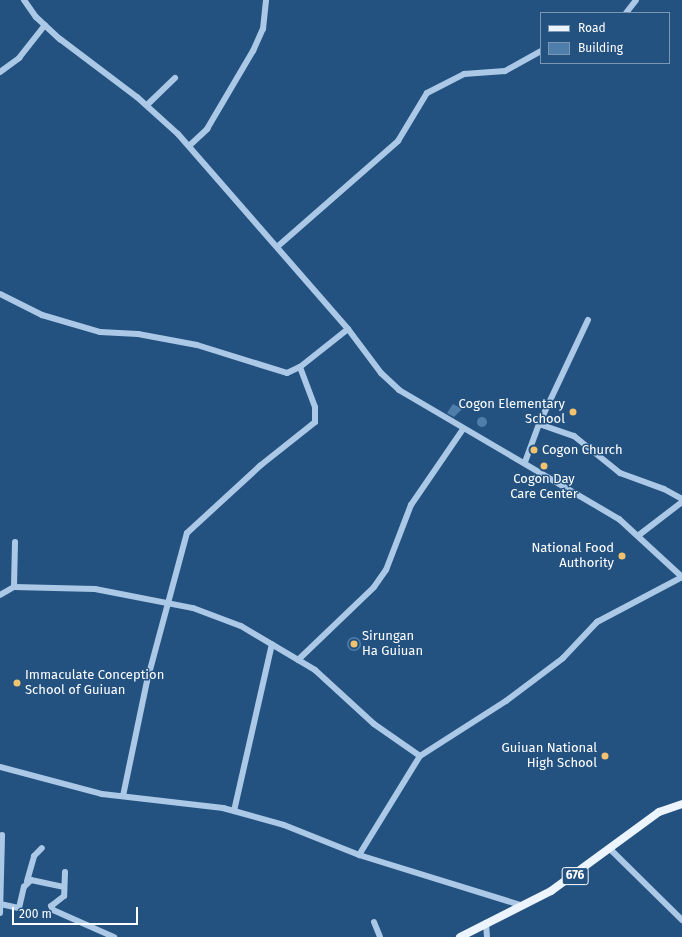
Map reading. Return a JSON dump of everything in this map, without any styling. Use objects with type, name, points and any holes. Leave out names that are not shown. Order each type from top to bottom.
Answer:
[{"type":"main road","name":"676","points":[[460,937],[558,887],[611,850],[659,812],[682,804]]},
{"type":"street","points":[[24,0],[45,25],[147,106],[189,146],[348,330],[380,373],[399,390],[463,429],[525,462],[619,519],[639,535],[682,577],[597,622],[556,663],[506,701],[420,756],[359,855]]},
{"type":"street","points":[[189,146],[207,130],[253,50],[263,29],[266,0]]},
{"type":"street","points":[[627,12],[636,0]]},
{"type":"street","points":[[0,72],[19,58],[45,25]]},
{"type":"street","points":[[277,247],[398,141],[427,93],[464,74],[505,71],[540,52]]},
{"type":"street","points":[[147,106],[175,78]]},
{"type":"street","points":[[0,294],[42,315],[100,332],[138,334],[197,345],[287,373],[294,372],[301,375]]},
{"type":"street","points":[[525,462],[539,424],[588,320]]},
{"type":"street","points":[[294,372],[348,330]]},
{"type":"street","points":[[123,796],[147,681],[170,603],[187,533],[261,465],[315,422],[315,407],[301,375],[300,367]]},
{"type":"street","points":[[539,424],[574,436],[620,473],[664,488],[682,501],[639,535]]},
{"type":"street","points":[[298,660],[374,587],[386,570],[410,505],[463,429]]},
{"type":"street","points":[[14,587],[15,542]]},
{"type":"street","points":[[0,595],[14,587],[95,589],[170,603],[241,626],[314,670],[374,724],[420,756]]},
{"type":"street","points":[[234,811],[272,644]]},
{"type":"street","points":[[0,767],[102,794],[234,811],[284,825],[359,855],[521,905]]},
{"type":"street","points":[[0,913],[2,835]]},
{"type":"street","points":[[0,904],[19,908],[34,856],[42,848]]},
{"type":"street","points":[[611,850],[682,920]]},
{"type":"street","points":[[65,872],[63,887],[64,896],[51,906],[53,910],[114,937]]},
{"type":"street","points":[[27,881],[63,887]]},
{"type":"street","points":[[374,922],[380,937]]},
{"type":"street","points":[[486,923],[487,937]]},
{"type":"building","points":[[453,404],[462,409],[454,417],[447,413]]},
{"type":"building","points":[[480,417],[484,417],[486,418],[486,426],[480,427],[477,424],[477,420]]},
{"type":"building","name":"Sirungan Ha Guiuan","points":[[351,637],[357,637],[361,641],[361,647],[357,651],[351,651],[347,647],[347,641]]},
{"type":"place","name":"Cogon Elementary School","points":[[573,412]]},
{"type":"place","name":"Cogon Church","points":[[534,450]]},
{"type":"place","name":"Cogon Day Care Center","points":[[544,466]]},
{"type":"place","name":"National Food Authority","points":[[622,556]]},
{"type":"place","name":"Sirungan Ha Guiuan","points":[[354,644]]},
{"type":"place","name":"Immaculate Conception School of Guiuan","points":[[17,683]]},
{"type":"place","name":"Guiuan National High School","points":[[605,756]]}]
